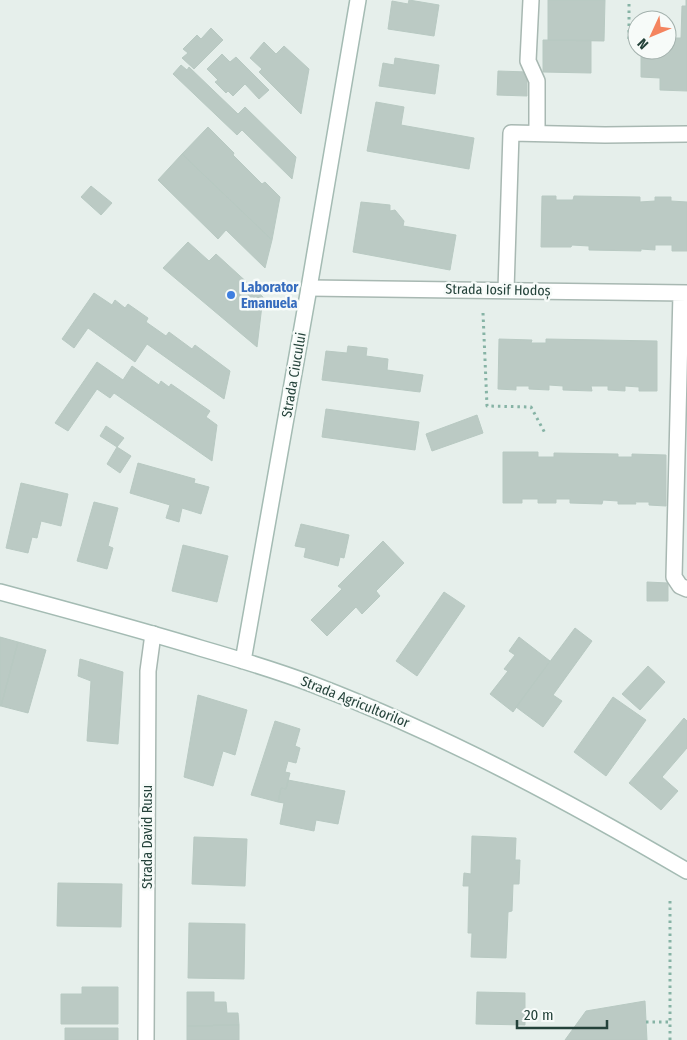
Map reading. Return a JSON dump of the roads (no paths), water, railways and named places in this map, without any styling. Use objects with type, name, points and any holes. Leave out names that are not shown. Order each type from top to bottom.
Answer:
[{"type":"street","name":"Strada Ciucului","points":[[243,661],[358,0]]},
{"type":"street","points":[[531,0],[528,61],[536,81],[537,133]]},
{"type":"street","points":[[506,290],[511,133],[687,134]]},
{"type":"street","name":"Strada Iosif Hodoș","points":[[309,288],[684,293]]},
{"type":"street","points":[[684,293],[674,577],[680,586],[687,589]]},
{"type":"street","name":"Strada Agricultorilor","points":[[0,592],[243,661],[369,706],[481,758],[583,811],[687,871]]},
{"type":"street","name":"Strada David Rusu","points":[[146,1040],[148,671],[153,634]]},
{"type":"place","name":"Laborator Emanuela","points":[[231,295]]}]
